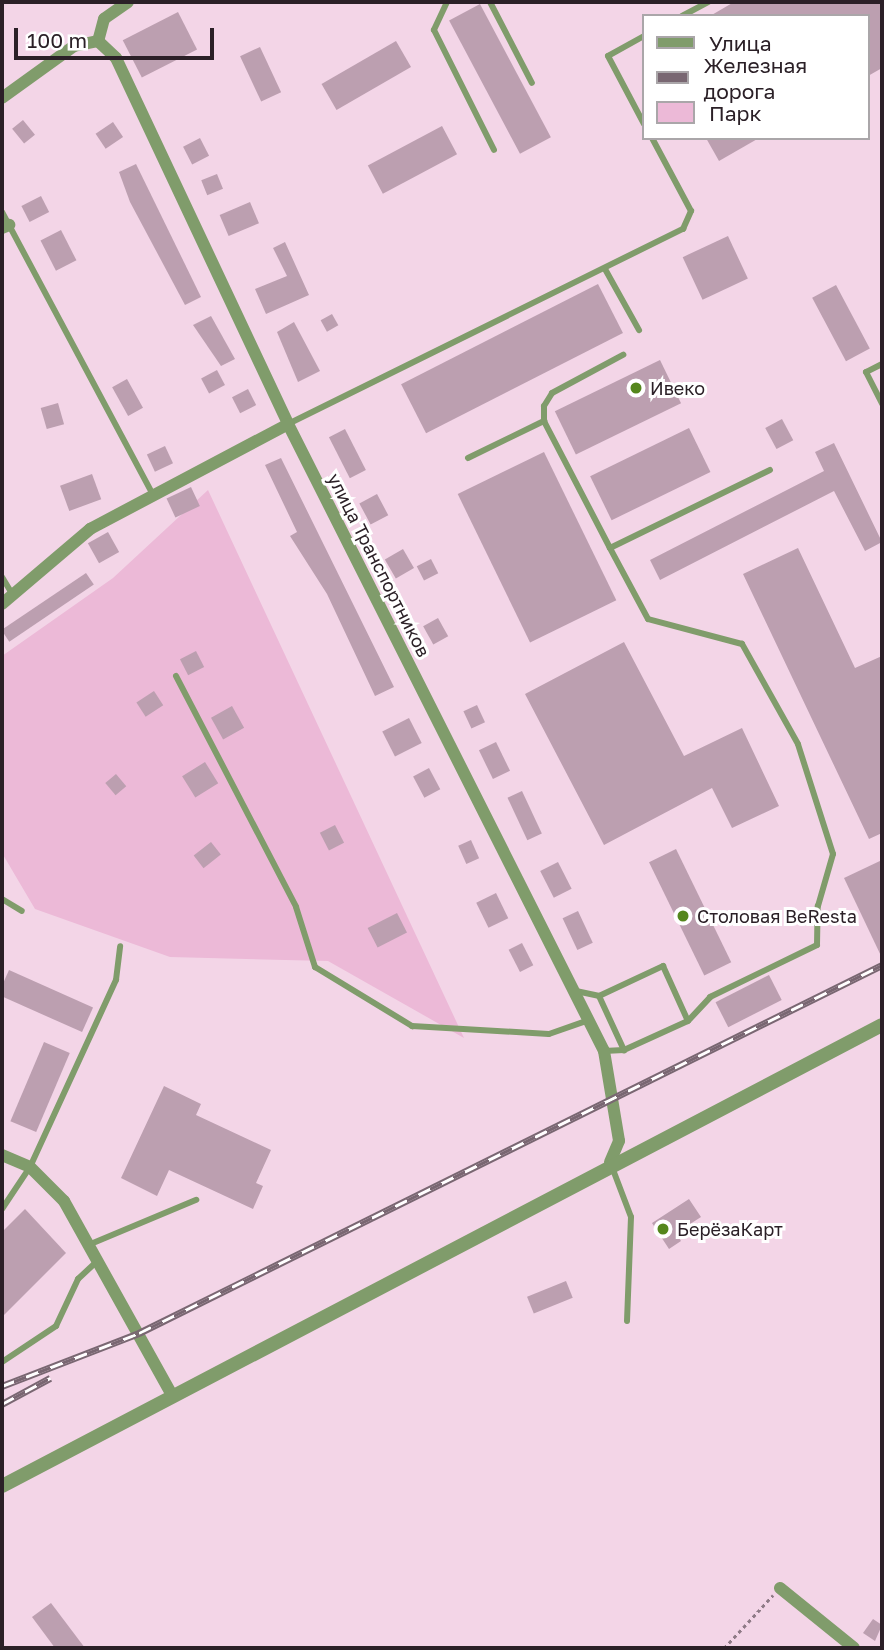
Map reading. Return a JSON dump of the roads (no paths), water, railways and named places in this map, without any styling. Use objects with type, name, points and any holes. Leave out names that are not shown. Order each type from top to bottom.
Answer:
[{"type":"street","points":[[2,98],[74,46],[98,41],[104,19],[123,3]]},
{"type":"street","name":"улица Транспортников","points":[[98,41],[116,58],[288,424],[590,1020],[604,1051],[619,1141],[610,1162]]},
{"type":"street","points":[[2,604],[90,529],[288,424]]},
{"type":"street","points":[[2,1486],[171,1393],[610,1162],[882,1025]]},
{"type":"street","points":[[2,1155],[30,1167],[93,1242],[171,1393]]},
{"type":"street","points":[[780,1588],[854,1648]]},
{"type":"lane","points":[[447,2],[434,30],[494,150]]},
{"type":"lane","points":[[490,2],[532,83]]},
{"type":"lane","points":[[686,14],[708,2]]},
{"type":"lane","points":[[642,37],[608,56],[642,120]]},
{"type":"lane","points":[[288,424],[683,229],[691,211],[653,140]]},
{"type":"lane","points":[[2,212],[5,226],[153,495]]},
{"type":"lane","points":[[605,269],[639,330]]},
{"type":"lane","points":[[604,1051],[624,1051],[688,1021],[710,996],[817,945],[818,906],[833,854],[797,744],[742,644],[648,619],[544,421],[552,393],[623,355]]},
{"type":"lane","points":[[882,363],[866,372],[882,404]]},
{"type":"lane","points":[[468,458],[544,421]]},
{"type":"lane","points":[[610,548],[770,470]]},
{"type":"lane","points":[[2,577],[13,595]]},
{"type":"lane","points":[[176,676],[296,906],[315,967],[412,1026],[549,1034],[590,1020]]},
{"type":"lane","points":[[2,898],[22,911]]},
{"type":"lane","points":[[2,1209],[30,1167],[116,980],[120,946]]},
{"type":"lane","points":[[576,991],[599,996],[663,966],[688,1021]]},
{"type":"lane","points":[[599,996],[624,1051]]},
{"type":"lane","points":[[610,1162],[631,1217],[627,1321]]},
{"type":"lane","points":[[93,1242],[196,1200]]},
{"type":"lane","points":[[2,1363],[56,1326],[78,1279],[101,1257]]},
{"type":"railway","points":[[2,1386],[139,1333],[882,965]]},
{"type":"railway","points":[[2,1404],[50,1378]]},
{"type":"place","name":"Ивеко","points":[[636,388]]},
{"type":"place","name":"Столовая BeResta","points":[[683,916]]},
{"type":"place","name":"БерёзаКарт","points":[[663,1229]]}]
